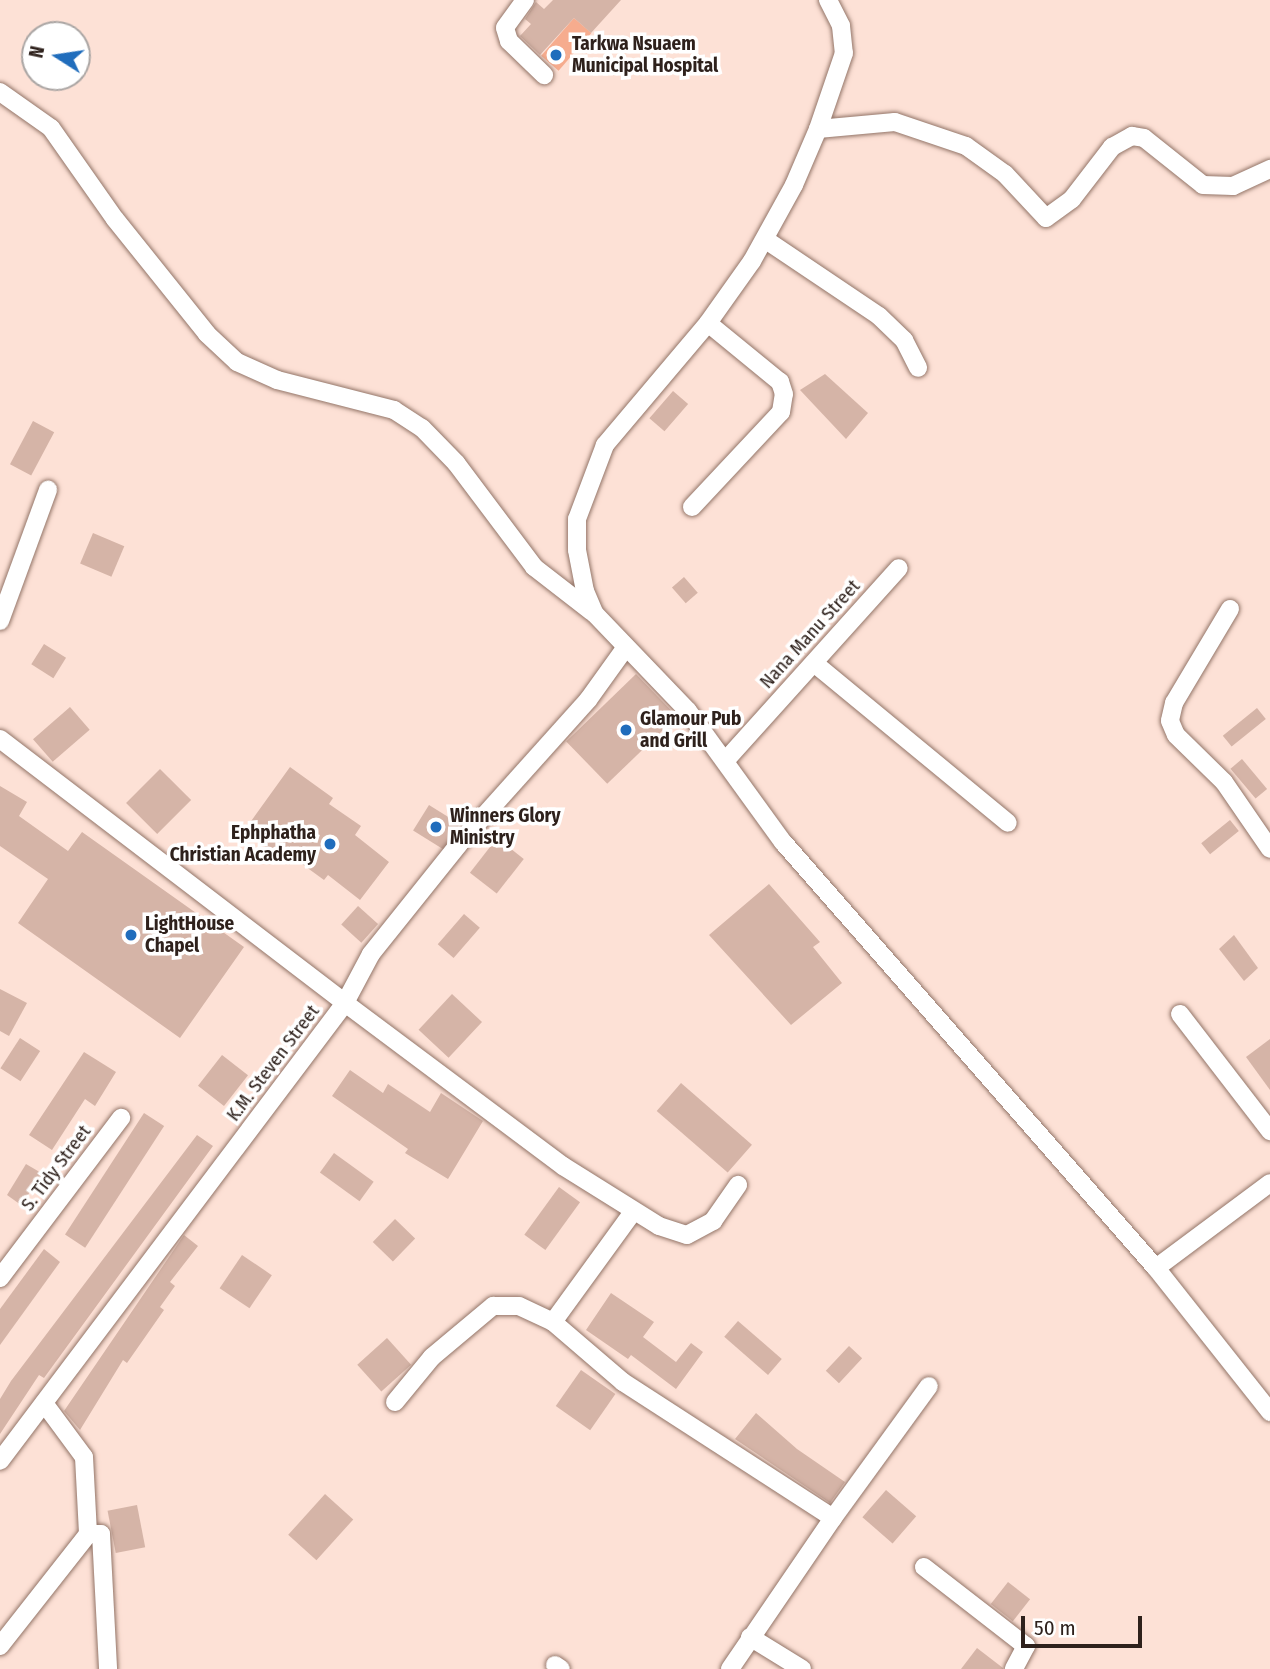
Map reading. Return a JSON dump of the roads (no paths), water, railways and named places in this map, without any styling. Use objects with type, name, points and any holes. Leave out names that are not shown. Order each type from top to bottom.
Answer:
[{"type":"street","points":[[525,0],[505,28],[509,41],[544,75]]},
{"type":"street","points":[[595,614],[577,550],[577,519],[587,484],[605,444],[708,323],[766,240],[818,129],[844,53],[841,26],[828,0]]},
{"type":"street","points":[[0,92],[51,128],[115,219],[207,334],[237,362],[277,380],[394,410],[422,428],[456,463],[534,567],[595,614],[688,711],[783,842],[1156,1268],[1270,1412]]},
{"type":"street","points":[[818,129],[895,122],[948,139],[984,157],[1045,218],[1072,199],[1112,147],[1132,136],[1144,138],[1203,185],[1233,186],[1270,169]]},
{"type":"street","points":[[766,240],[879,316],[904,340],[918,368]]},
{"type":"street","points":[[692,507],[781,412],[784,394],[780,382],[708,323]]},
{"type":"street","points":[[0,621],[48,490]]},
{"type":"street","name":"Nana Manu Street","points":[[726,760],[899,568]]},
{"type":"street","points":[[1230,609],[1174,704],[1170,721],[1176,735],[1224,782],[1270,849]]},
{"type":"street","points":[[626,648],[588,700],[459,844],[371,954],[345,1003],[563,1166],[633,1212],[687,1235],[713,1221],[738,1185]]},
{"type":"street","points":[[814,663],[1008,823]]},
{"type":"street","name":"K.M. Steven Street","points":[[0,739],[345,1003],[0,1461]]},
{"type":"street","points":[[1180,1014],[1270,1131]]},
{"type":"street","name":"S. Tidy Street","points":[[0,1278],[121,1118]]},
{"type":"street","points":[[1156,1268],[1270,1183]]},
{"type":"street","points":[[553,1322],[633,1212]]},
{"type":"street","points":[[395,1402],[432,1357],[493,1306],[519,1306],[553,1322],[623,1382],[833,1518]]},
{"type":"street","points":[[730,1669],[833,1518],[929,1386]]},
{"type":"street","points":[[0,1646],[88,1534],[84,1457],[44,1404]]},
{"type":"street","points":[[88,1534],[101,1534],[108,1669]]},
{"type":"street","points":[[924,1567],[1026,1646],[1014,1669]]},
{"type":"street","points":[[750,1637],[802,1669]]},
{"type":"place","name":"Tarkwa Nsuaem Municipal Hospital","points":[[556,55]]},
{"type":"place","name":"Glamour Pub and Grill","points":[[626,730]]},
{"type":"place","name":"Winners Glory Ministry","points":[[436,827]]},
{"type":"place","name":"Ephphatha Christian Academy","points":[[330,844]]},
{"type":"place","name":"LightHouse Chapel","points":[[131,935]]}]
